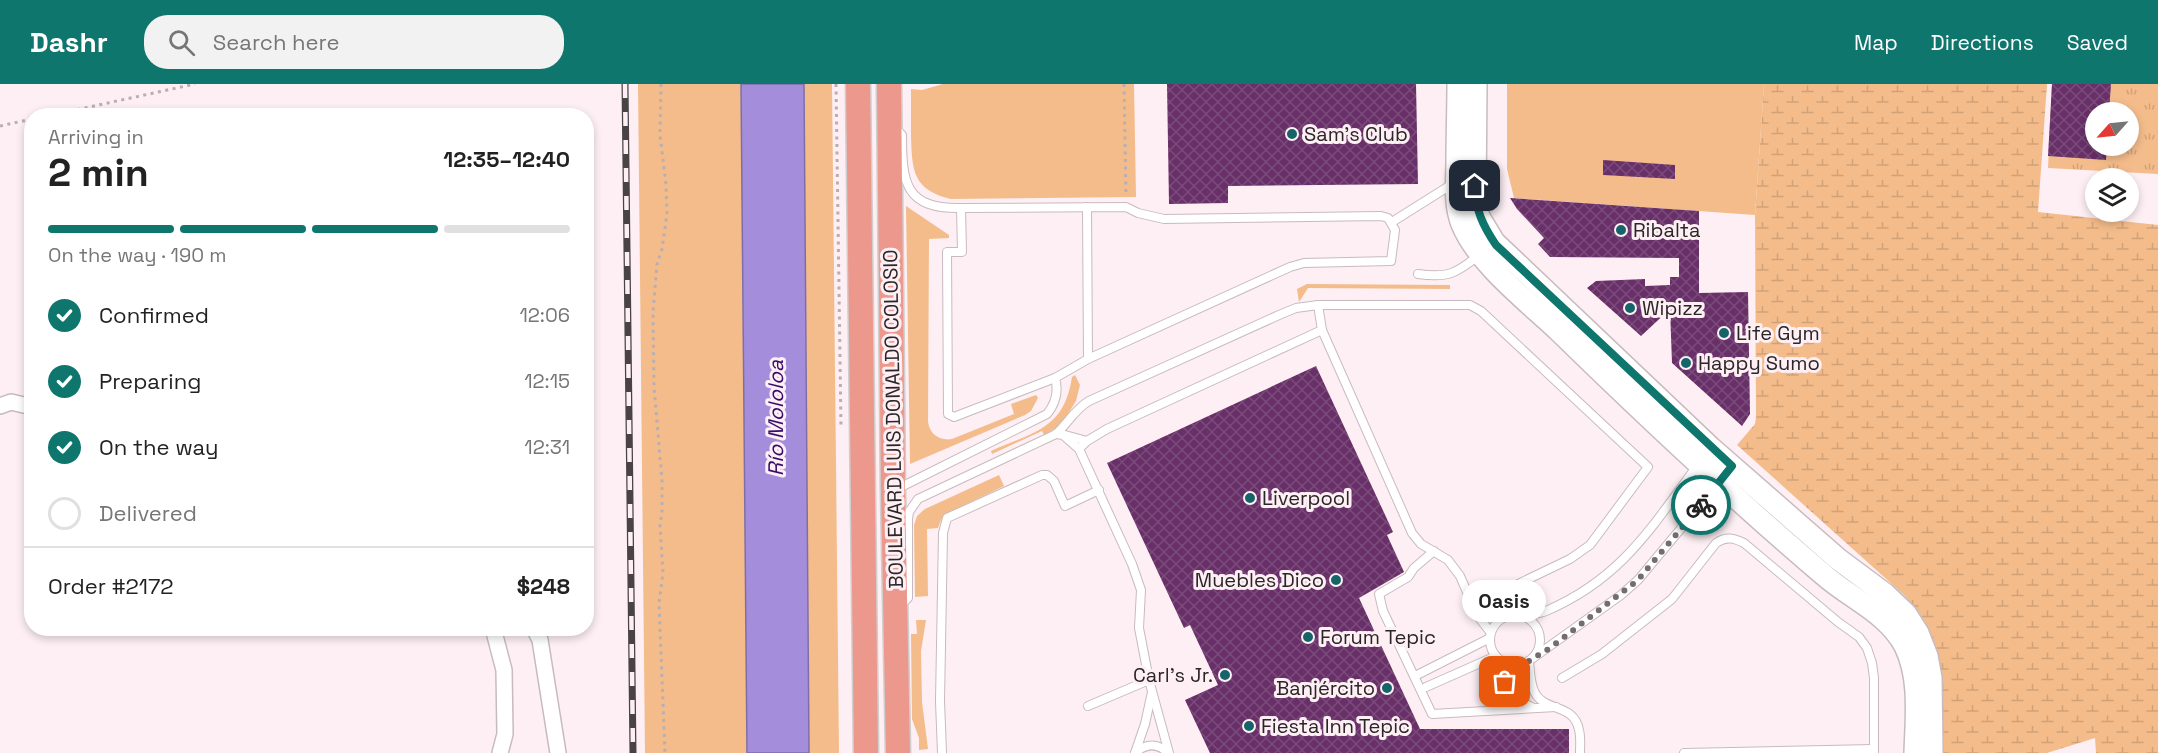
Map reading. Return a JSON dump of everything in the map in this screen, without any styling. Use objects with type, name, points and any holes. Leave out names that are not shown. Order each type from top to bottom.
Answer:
[{"type":"main road","name":"BOULEVARD LUIS DONALDO COLOSIO","points":[[858,84],[866,753]]},
{"type":"main road","name":"BOULEVARD LUIS DONALDO COLOSIO","points":[[889,84],[898,753]]},
{"type":"main road","points":[[860,254],[870,273],[872,471],[873,477],[881,487],[893,491]]},
{"type":"main road","points":[[862,515],[863,508],[870,504],[879,506],[882,512],[886,678],[897,695]]},
{"type":"street","points":[[1458,84],[1466,176],[1475,200],[1487,249],[1725,474],[1825,576],[1877,613],[1895,630],[1905,646],[1916,684],[1916,753]]},
{"type":"street","points":[[1466,176],[1476,84]]},
{"type":"street","points":[[0,406],[11,402],[24,405]]},
{"type":"street","points":[[1725,474],[1885,594],[1906,614],[1918,633],[1929,667],[1932,753]]},
{"type":"street","points":[[495,636],[504,670],[505,734],[500,753]]},
{"type":"street","points":[[538,636],[558,753]]},
{"type":"lane","points":[[890,123],[902,135],[902,165],[904,178],[910,190],[920,200],[932,206],[945,208],[1126,207],[1138,213],[1164,219],[1381,216],[1392,222],[1395,230],[1391,261],[1304,263],[1290,267],[1088,359],[1055,378],[954,417],[948,414],[948,252],[962,252],[961,208]]},
{"type":"lane","points":[[1392,222],[1466,176]]},
{"type":"lane","points":[[1087,207],[1088,359]]},
{"type":"lane","points":[[1418,274],[1433,277],[1449,274],[1464,267],[1487,249]]},
{"type":"lane","points":[[1318,305],[1322,330],[1412,533],[1421,544],[1448,560],[1460,576],[1477,615],[1491,636],[1493,651],[1498,657],[1511,664],[1529,661]]},
{"type":"lane","points":[[895,610],[908,598],[908,519],[913,504],[925,495],[1059,434],[1079,406],[1089,401],[1279,315],[1296,308],[1318,305],[1470,305],[1481,311],[1648,467],[1590,545],[1570,559],[1487,599]]},
{"type":"lane","points":[[1079,449],[1087,441],[1107,429],[1322,330]]},
{"type":"lane","points":[[893,491],[1047,414],[1057,396],[1055,378]]},
{"type":"lane","points":[[1059,434],[1087,441]]},
{"type":"lane","points":[[1059,434],[1079,449],[1136,574],[1141,590],[1139,628],[1149,680],[1169,753]]},
{"type":"lane","points":[[1419,674],[1491,636],[1495,625],[1502,619],[1546,611],[1588,589],[1622,562],[1638,545],[1705,456]]},
{"type":"lane","points":[[1505,682],[1513,671],[1621,595],[1638,580],[1725,474]]},
{"type":"lane","points":[[942,753],[940,693],[943,533],[947,518],[1042,475],[1047,475],[1054,481],[1065,506],[1099,490]]},
{"type":"lane","points":[[1562,678],[1602,654],[1664,606],[1680,591],[1713,546],[1725,538],[1744,543],[1859,637],[1872,663],[1874,751],[1684,753]]},
{"type":"lane","points":[[1434,551],[1407,577],[1379,594],[1383,611],[1432,714],[1556,707]]},
{"type":"lane","points":[[1466,589],[1514,615]]},
{"type":"lane","points":[[1524,616],[1535,624],[1539,632],[1539,646],[1529,661],[1535,695],[1543,703],[1566,710],[1577,723],[1580,731],[1580,753]]},
{"type":"lane","points":[[1498,657],[1505,682],[1520,700],[1536,708]]},
{"type":"lane","points":[[1426,687],[1498,657]]},
{"type":"lane","points":[[1088,706],[1149,680]]},
{"type":"lane","points":[[1135,753],[1153,690]]},
{"type":"lane","points":[[1135,753],[1150,745],[1169,753]]},
{"type":"path","points":[[85,108],[195,84]]},
{"type":"path","points":[[661,84],[660,135],[667,214],[662,249],[657,264],[653,312],[654,387],[662,480],[660,526],[663,573],[659,603],[665,753]]},
{"type":"path","points":[[1124,84],[1126,207]]},
{"type":"path","points":[[0,126],[24,121]]},
{"type":"green space","points":[[638,84],[741,84],[747,753],[645,753]]},
{"type":"green space","points":[[804,84],[832,84],[839,753],[809,753]]},
{"type":"green space","points":[[943,84],[1134,84],[1136,197],[951,199],[929,190],[917,177],[912,159],[911,89],[922,90]]},
{"type":"green space","points":[[1507,84],[1764,84],[1755,215],[1514,198],[1507,169]]},
{"type":"green space","points":[[1764,84],[2047,84],[2038,212],[2085,217],[2085,222],[2130,222],[2158,225],[2158,753],[2096,753],[2095,738],[2047,753],[1939,753],[1938,661],[1928,627],[1918,611],[1903,594],[1737,445],[1755,424],[1756,417],[1755,215]]},
{"type":"green space","points":[[2052,84],[2158,84],[2158,174],[2139,173],[2139,168],[2085,168],[2085,170],[2048,168]]},
{"type":"green space","points":[[906,206],[949,235],[949,238],[929,239],[928,422],[933,434],[940,438],[952,439],[1014,414],[1011,404],[1036,395],[1038,398],[1031,411],[1025,415],[910,464]]},
{"type":"green space","points":[[1307,284],[1450,285],[1450,289],[1308,288],[1299,302],[1297,289]]},
{"type":"green space","points":[[1075,375],[1080,385],[1076,401],[1061,425],[1044,435],[1042,431],[992,454],[991,451],[1033,433],[1054,419],[1062,408],[1072,377]]},
{"type":"green space","points":[[999,475],[1004,486],[946,514],[938,528],[927,529],[928,596],[915,597],[914,525],[917,516],[925,509]]},
{"type":"green space","points":[[916,620],[926,620],[921,651],[922,702],[928,749],[919,750],[919,738],[912,719],[911,634],[917,634]]},
{"type":"water","name":"Río Mololoa","points":[[741,84],[804,84],[809,753],[747,753]]},
{"type":"building","name":"Sam's Club","points":[[1167,84],[1416,84],[1418,184],[1228,186],[1228,203],[1169,204]]},
{"type":"building","points":[[2052,84],[2111,84],[2110,102],[2085,102],[2085,156],[2106,156],[2106,160],[2048,156]]},
{"type":"building","points":[[1603,160],[1675,165],[1675,179],[1603,175]]},
{"type":"building","points":[[1510,198],[1699,211],[1699,293],[1748,292],[1750,414],[1742,426],[1672,363],[1670,309],[1641,336],[1587,288],[1596,281],[1645,279],[1645,286],[1670,285],[1670,277],[1679,277],[1679,258],[1550,257],[1538,244],[1544,238]]},
{"type":"building","points":[[1316,366],[1393,532],[1387,535],[1404,572],[1359,598],[1420,729],[1569,729],[1569,753],[1210,753],[1185,700],[1218,685],[1190,625],[1184,628],[1107,463]]},
{"type":"railway","points":[[625,84],[633,753]]},
{"type":"way so far","points":[[1505,682],[1513,671],[1550,648],[1638,580],[1701,505]]},
{"type":"place","name":"Sam's Club","points":[[1292,134]]},
{"type":"place","name":"Ribalta","points":[[1621,230]]},
{"type":"place","name":"Wipizz","points":[[1630,308]]},
{"type":"place","name":"Life Gym","points":[[1724,333]]},
{"type":"place","name":"Happy Sumo","points":[[1686,363]]},
{"type":"place","name":"Liverpool","points":[[1250,498]]},
{"type":"place","name":"Muebles Dico","points":[[1336,580]]},
{"type":"place","name":"Forum Tepic","points":[[1308,637]]},
{"type":"place","name":"Carl's Jr.","points":[[1225,675]]},
{"type":"place","name":"Oasis","points":[[1505,682]]},
{"type":"place","name":"Banjército","points":[[1387,688]]},
{"type":"place","name":"Fiesta Inn Tepic","points":[[1249,726]]},
{"type":"route","points":[[1475,186],[1479,217],[1496,245],[1506,256],[1732,466],[1701,505]]}]
